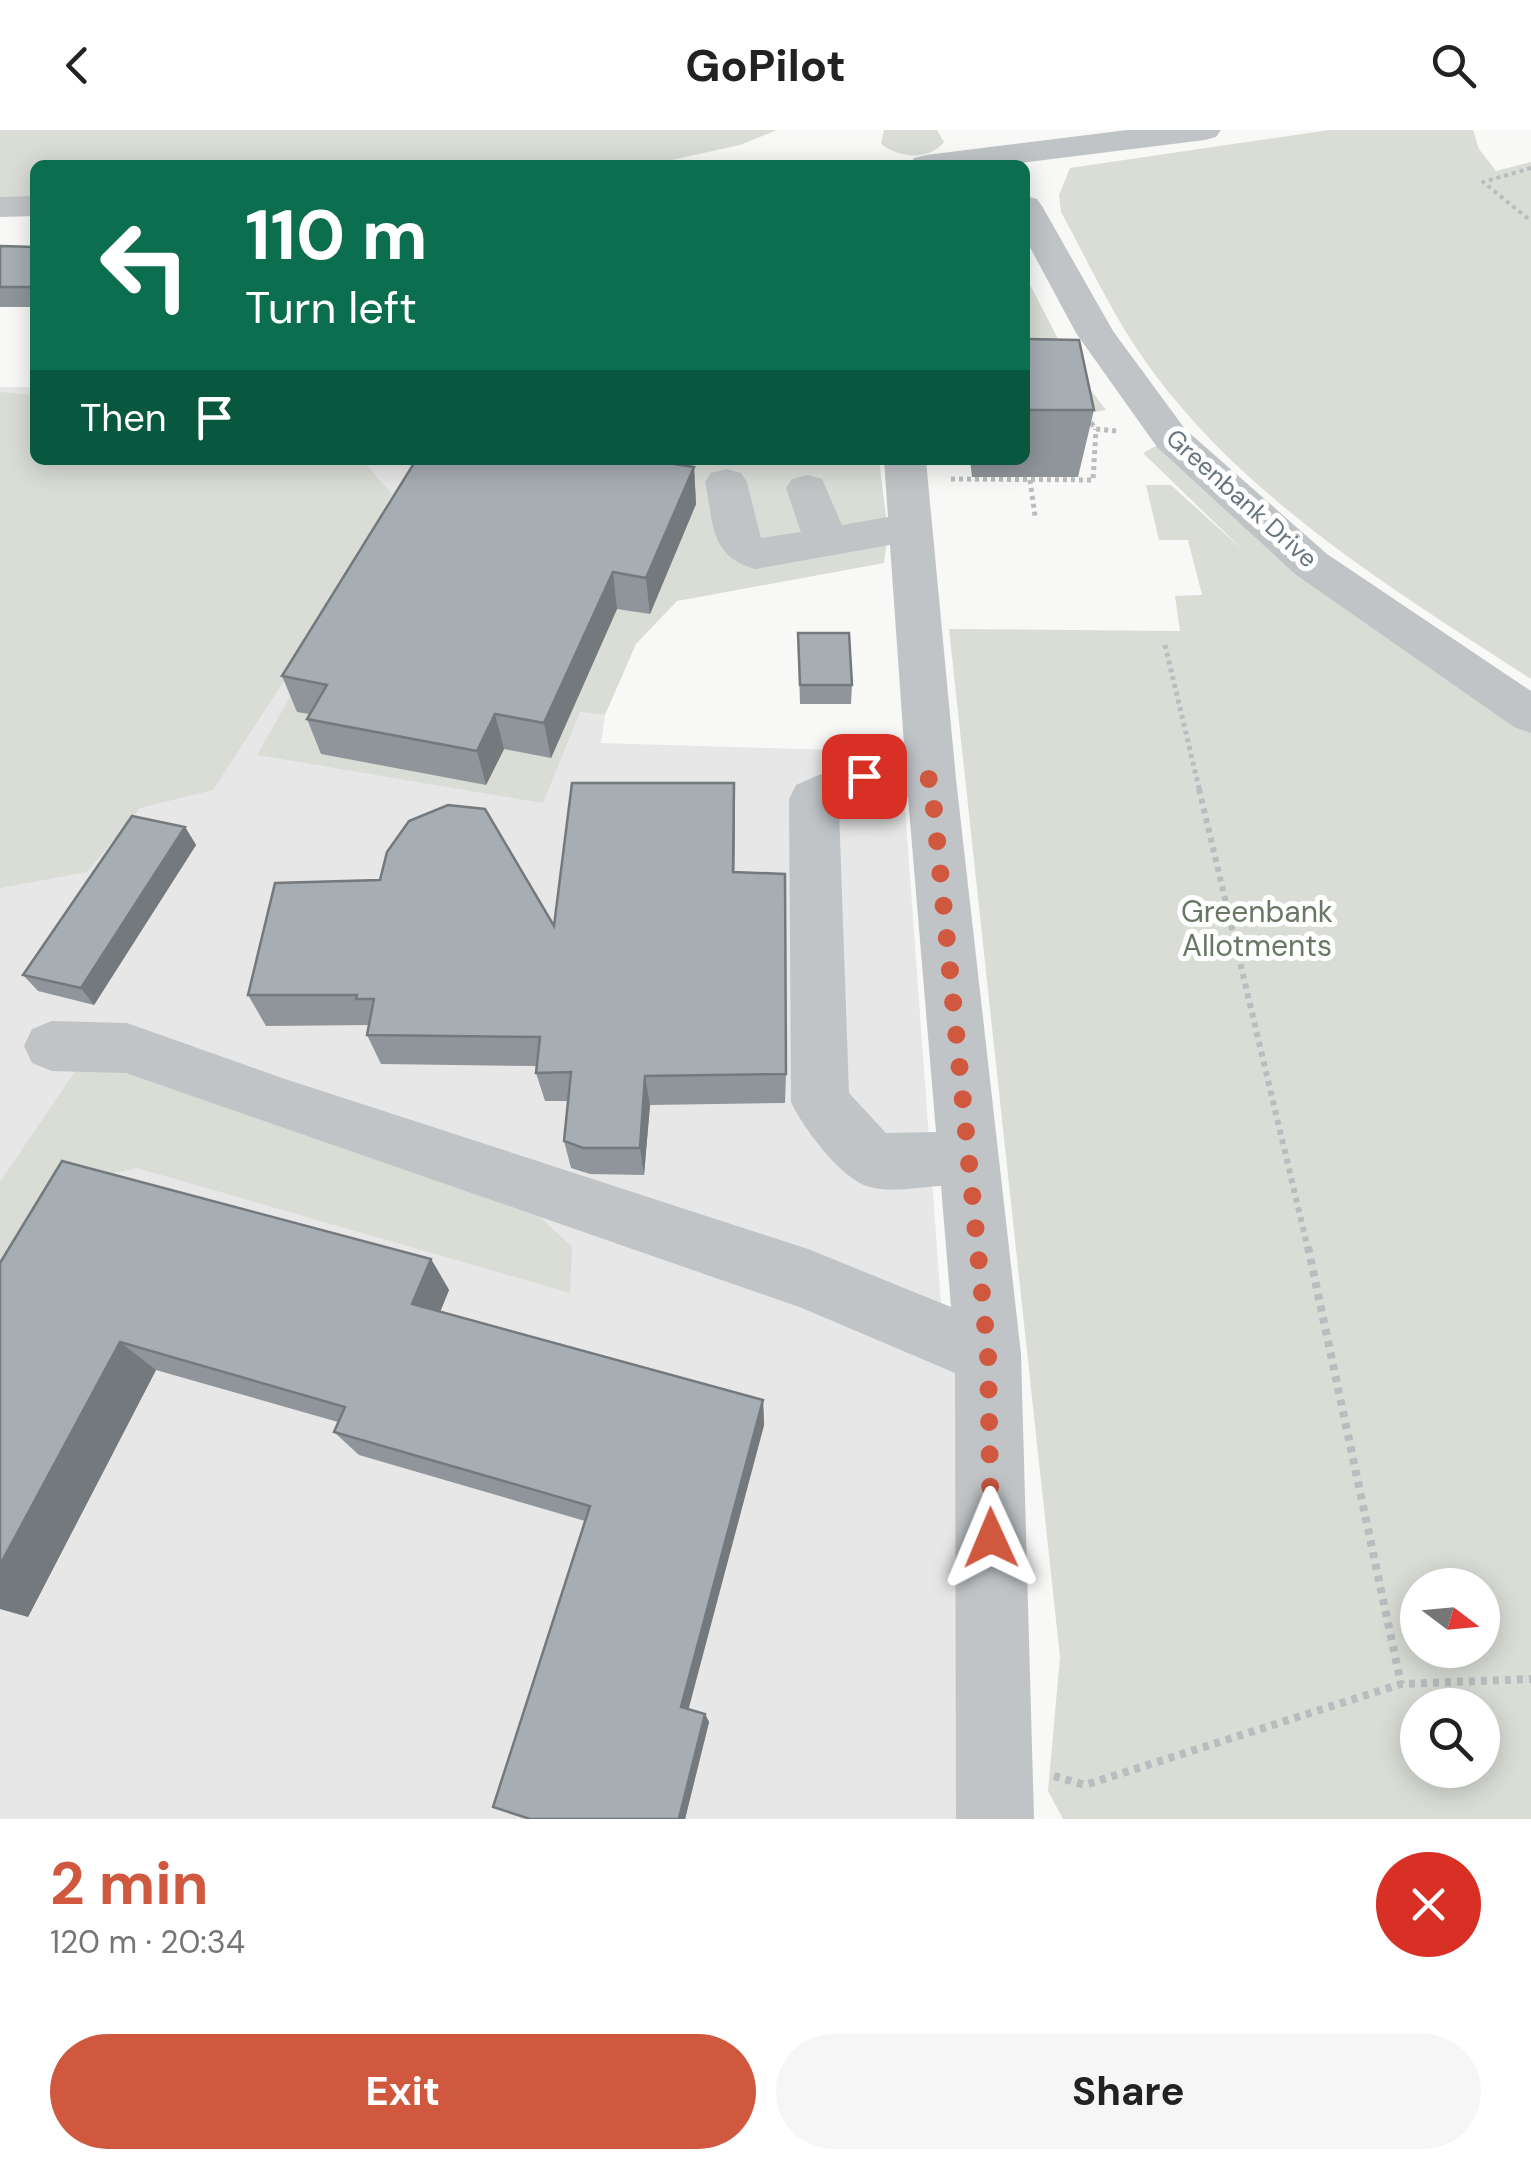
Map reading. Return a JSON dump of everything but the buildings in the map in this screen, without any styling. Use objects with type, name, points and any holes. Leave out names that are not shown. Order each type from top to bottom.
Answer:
[{"type":"street","points":[[1004,160],[1205,130]]},
{"type":"street","points":[[0,207],[30,206]]},
{"type":"street","name":"Greenbank Drive","points":[[1030,215],[1094,334],[1171,438],[1311,564],[1531,716]]},
{"type":"street","points":[[726,482],[740,544],[755,554],[827,544],[907,489],[931,779],[988,1354],[995,1819]]},
{"type":"street","points":[[807,488],[827,544]]},
{"type":"street","points":[[931,779],[864,776],[814,799],[820,1102],[874,1161],[968,1158]]},
{"type":"street","points":[[52,1046],[127,1048],[358,1130],[808,1280],[988,1354]]},
{"type":"path","points":[[1531,168],[1483,182],[1531,222]]},
{"type":"path","points":[[907,489],[1030,480],[1094,480],[1096,429],[1076,404]]},
{"type":"path","points":[[1096,429],[1171,438]]},
{"type":"path","points":[[1030,480],[1035,516]]},
{"type":"path","points":[[1166,645],[1314,1273],[1400,1684]]},
{"type":"path","points":[[995,1759],[1084,1785],[1400,1684],[1531,1679]]},
{"type":"shaded area","points":[[0,387],[30,387],[30,465],[422,465],[258,755],[580,712],[605,715],[601,743],[901,752],[941,1304],[988,1354],[995,1819],[0,1819]]},
{"type":"green space","points":[[0,130],[777,130],[740,145],[672,160],[30,160],[30,200],[0,201]]},
{"type":"green space","points":[[884,130],[937,130],[944,142],[922,155],[905,155],[881,144]]},
{"type":"green space","points":[[1329,130],[1473,130],[1479,149],[1496,171],[1531,162],[1531,679],[1366,570],[1262,488],[1214,443],[1131,340],[1061,212],[1059,195],[1070,168]]},
{"type":"green space","points":[[1030,285],[1071,364],[1106,410],[1095,412],[1059,373],[1030,359]]},
{"type":"green space","points":[[0,392],[30,395],[30,465],[366,465],[392,494],[332,607],[213,790],[140,808],[87,872],[0,888]]},
{"type":"green space","name":"Greenbank Allotments","points":[[1171,438],[1531,715],[1531,1819],[1063,1819],[1048,1791],[1060,1657],[949,629],[1180,631],[1175,596],[1202,595],[1188,540],[1159,540],[1146,485],[1171,485],[1245,552],[1143,453]]},
{"type":"green space","points":[[422,465],[880,465],[888,532],[884,563],[677,601],[636,644],[605,715],[580,712],[543,803],[257,755]]},
{"type":"green space","points":[[78,1067],[147,1076],[541,1218],[572,1247],[570,1293],[137,1168],[72,1182],[0,1302],[0,1182]]},
{"type":"route","points":[[864,776],[931,779],[988,1354],[991,1538]]}]
